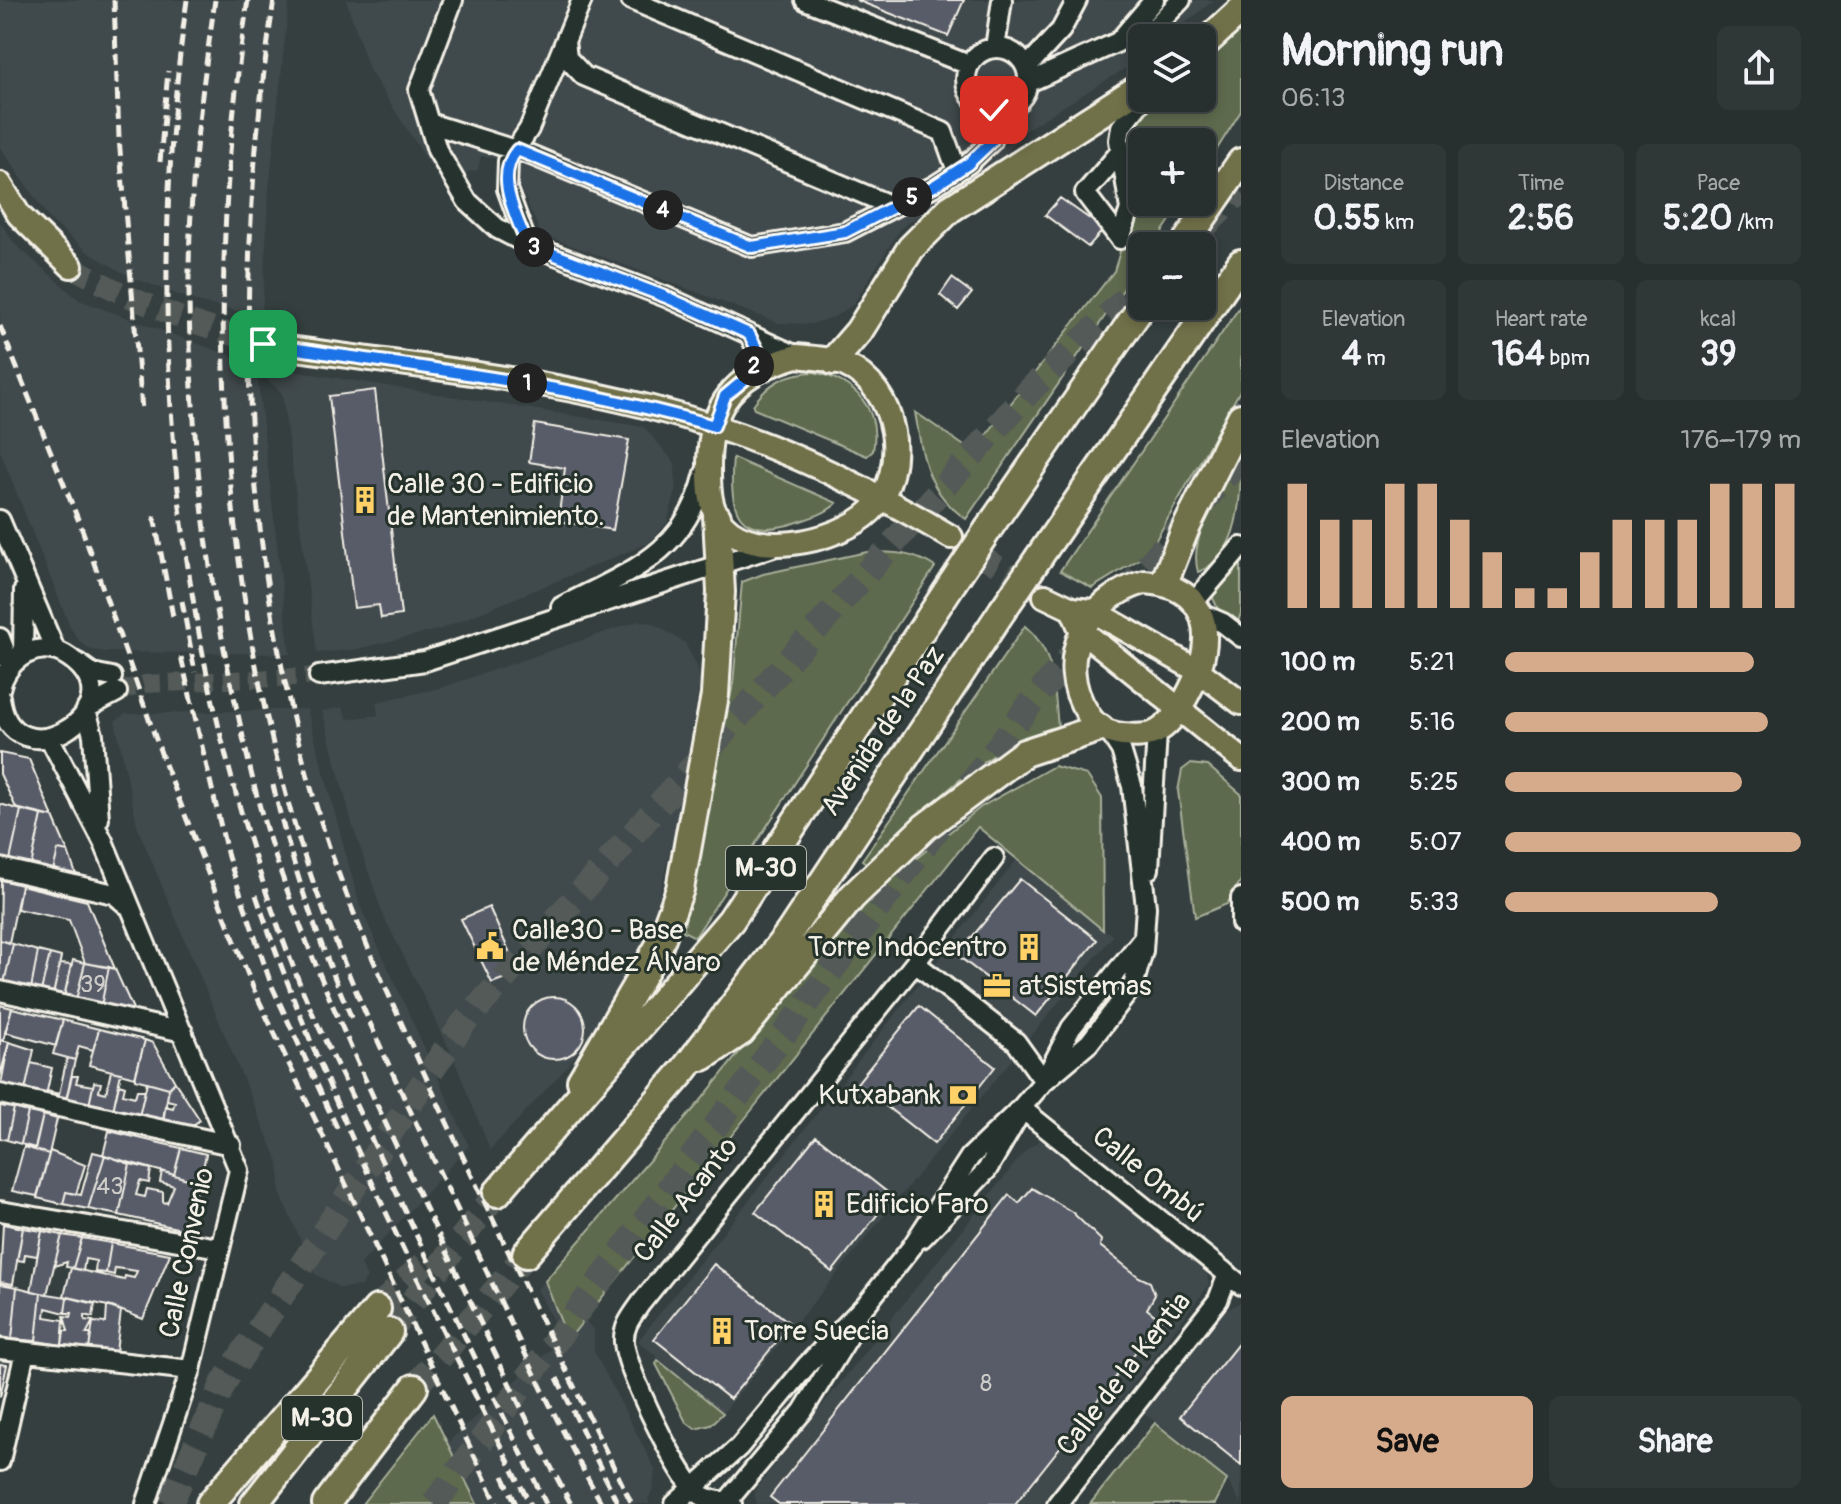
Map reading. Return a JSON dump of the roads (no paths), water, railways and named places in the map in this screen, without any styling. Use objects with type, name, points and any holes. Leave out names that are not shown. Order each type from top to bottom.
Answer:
[{"type":"highway","points":[[1216,33],[1241,10]]},
{"type":"highway","points":[[833,361],[859,331],[911,248],[950,209],[1128,95]]},
{"type":"highway","points":[[1193,232],[1241,162]]},
{"type":"highway","name":"Avenida de la Paz","points":[[526,1254],[684,1070],[789,933],[1002,611],[1241,263]]},
{"type":"highway","name":"Avenida de la Paz","points":[[497,1193],[551,1134],[731,920],[989,528],[1132,320]]},
{"type":"highway","points":[[1164,583],[1185,530],[1241,417]]},
{"type":"highway","points":[[551,1134],[672,918],[715,695],[721,566],[717,517]]},
{"type":"highway","points":[[684,1070],[741,1032],[852,897],[925,827],[1024,753],[1105,731]]},
{"type":"highway","name":"M-30","points":[[210,1504],[383,1320],[254,1504]]},
{"type":"highway","name":"M-30","points":[[330,1500],[414,1388]]},
{"type":"main road","points":[[0,184],[19,215],[71,266]]},
{"type":"main road","points":[[263,344],[484,375],[651,408],[714,426],[814,464],[882,496],[951,537]]},
{"type":"main road","points":[[797,356],[833,361],[847,365],[877,392],[890,417],[895,444],[893,471],[882,496],[870,512],[846,528],[779,545],[750,542],[717,517],[710,495],[709,459],[714,426],[725,396],[762,366],[797,356]]},
{"type":"main road","points":[[1145,582],[1164,583],[1198,608],[1206,648],[1200,672],[1179,711],[1157,732],[1139,736],[1105,731],[1085,709],[1077,688],[1074,666],[1082,617],[1125,587],[1145,582]]},
{"type":"main road","points":[[1045,596],[1082,617],[1200,672],[1241,703]]},
{"type":"main road","points":[[1082,617],[1179,711],[1241,759]]},
{"type":"street","points":[[453,0],[419,90],[437,150],[467,201],[498,229],[527,244],[666,297],[797,356]]},
{"type":"street","points":[[527,244],[507,189],[508,161],[517,150],[582,0]]},
{"type":"street","points":[[631,0],[943,132],[957,171]]},
{"type":"street","points":[[805,0],[969,65]]},
{"type":"street","points":[[995,48],[1002,0]]},
{"type":"street","points":[[1026,76],[1012,51],[995,48],[984,50],[969,65],[966,81],[968,92],[974,100],[994,110],[1014,104],[1026,76],[1061,30],[1077,0]]},
{"type":"street","points":[[1118,42],[1154,0]]},
{"type":"street","points":[[1026,76],[1156,26],[1181,0]]},
{"type":"street","points":[[565,41],[567,58],[584,76],[892,206]]},
{"type":"street","points":[[429,123],[517,150],[752,247],[845,232],[957,171],[992,141],[994,110]]},
{"type":"street","points":[[1121,151],[1085,193],[1120,239],[1130,209],[1121,151],[1121,127],[1133,112]]},
{"type":"street","points":[[749,334],[757,349],[749,376]]},
{"type":"street","points":[[520,629],[651,560],[666,547],[692,514],[709,459]]},
{"type":"street","points":[[0,520],[55,650],[114,685],[87,709],[72,729],[41,738],[0,737]]},
{"type":"street","points":[[319,676],[425,661],[779,545]]},
{"type":"street","points":[[1241,547],[1198,608],[1241,637]]},
{"type":"street","points":[[0,689],[17,659],[25,583]]},
{"type":"street","points":[[0,638],[17,659]]},
{"type":"street","points":[[17,659],[55,650]]},
{"type":"street","name":"Calle Convenio","points":[[77,663],[88,685],[87,709],[93,735],[95,797],[103,841],[239,1170],[191,1370],[146,1504]]},
{"type":"street","name":"Calle Convenio","points":[[0,697],[8,720],[41,738],[103,841]]},
{"type":"street","points":[[1105,731],[1121,750],[1132,786],[1146,907]]},
{"type":"street","points":[[699,1497],[911,1248],[948,1214],[987,1170],[1010,1134],[1021,1108],[1044,1081],[1071,1028],[1144,938],[1157,732]]},
{"type":"street","name":"Calle Acanto","points":[[699,1497],[632,1371],[624,1341],[629,1320],[707,1217],[915,963],[994,858]]},
{"type":"street","points":[[0,868],[114,894],[127,905]]},
{"type":"street","points":[[1241,898],[1241,923]]},
{"type":"street","points":[[915,963],[1016,1042],[1044,1081]]},
{"type":"street","points":[[0,991],[183,1032]]},
{"type":"street","points":[[0,1094],[231,1145]]},
{"type":"street","name":"Calle Ombú","points":[[1021,1108],[1235,1280]]},
{"type":"street","points":[[0,1211],[219,1248]]},
{"type":"street","name":"Calle de la Kentia","points":[[1057,1504],[1235,1280]]},
{"type":"street","points":[[728,1503],[803,1411],[868,1302]]},
{"type":"street","points":[[0,1349],[191,1370]]},
{"type":"street","points":[[0,1461],[25,1352]]},
{"type":"street","points":[[675,1504],[699,1497],[723,1477],[804,1381],[819,1353]]},
{"type":"street","points":[[723,1477],[721,1490],[728,1503]]},
{"type":"street","points":[[699,1497],[728,1503]]},
{"type":"tunnel","points":[[1203,227],[1241,191]]},
{"type":"tunnel","points":[[71,266],[164,311],[263,344]]},
{"type":"tunnel","points":[[170,1504],[224,1382],[462,1025],[1033,387],[1128,297]]},
{"type":"tunnel","points":[[1122,596],[1241,458]]},
{"type":"tunnel","points":[[951,537],[1045,596]]},
{"type":"tunnel","points":[[434,1504],[1030,704],[1087,638]]},
{"type":"tunnel","points":[[117,692],[145,684],[319,676]]},
{"type":"tunnel","points":[[389,1332],[497,1193]]},
{"type":"tunnel","points":[[414,1388],[526,1254]]},
{"type":"tunnel","points":[[377,1309],[431,1257]]},
{"type":"railway","points":[[114,0],[119,138],[142,410]]},
{"type":"railway","points":[[187,0],[173,123],[167,247],[169,370],[178,494],[196,616],[221,737],[255,857],[303,992],[546,1504]]},
{"type":"railway","points":[[215,0],[193,182],[189,292],[192,395],[201,498],[215,600],[252,775],[266,829],[290,898],[352,1050],[506,1377],[571,1504]]},
{"type":"railway","points":[[248,0],[234,104],[226,209],[223,314],[226,419],[235,524],[249,628],[270,731],[313,883],[351,980],[529,1363],[602,1504]]},
{"type":"railway","points":[[274,0],[260,104],[248,312],[251,416],[259,519],[273,622],[294,724],[322,825],[370,952],[475,1183],[632,1504]]},
{"type":"railway","points":[[160,162],[168,71]]},
{"type":"railway","points":[[0,326],[82,529],[163,759],[254,990],[497,1504]]},
{"type":"railway","points":[[154,516],[174,622]]},
{"type":"railway","points":[[182,601],[195,672]]},
{"type":"railway","points":[[181,657],[228,857],[271,984],[338,1130]]},
{"type":"railway","points":[[273,785],[308,906],[354,1023]]},
{"type":"railway","points":[[256,895],[315,1051],[382,1204],[530,1504]]},
{"type":"railway","points":[[557,1378],[618,1504]]},
{"type":"railway","points":[[503,1476],[516,1504]]},
{"type":"place","name":"Calle 30 - Edificio de Mantenimiento.","points":[[365,500]]},
{"type":"place","name":"Calle30 - Base de Méndez Álvaro","points":[[490,946]]},
{"type":"place","name":"Torre Indocentro","points":[[1029,947]]},
{"type":"place","name":"atSistemas","points":[[997,986]]},
{"type":"place","name":"Kutxabank","points":[[963,1095]]},
{"type":"place","name":"Edificio Faro","points":[[824,1204]]},
{"type":"place","name":"Torre Suecia","points":[[722,1331]]}]
